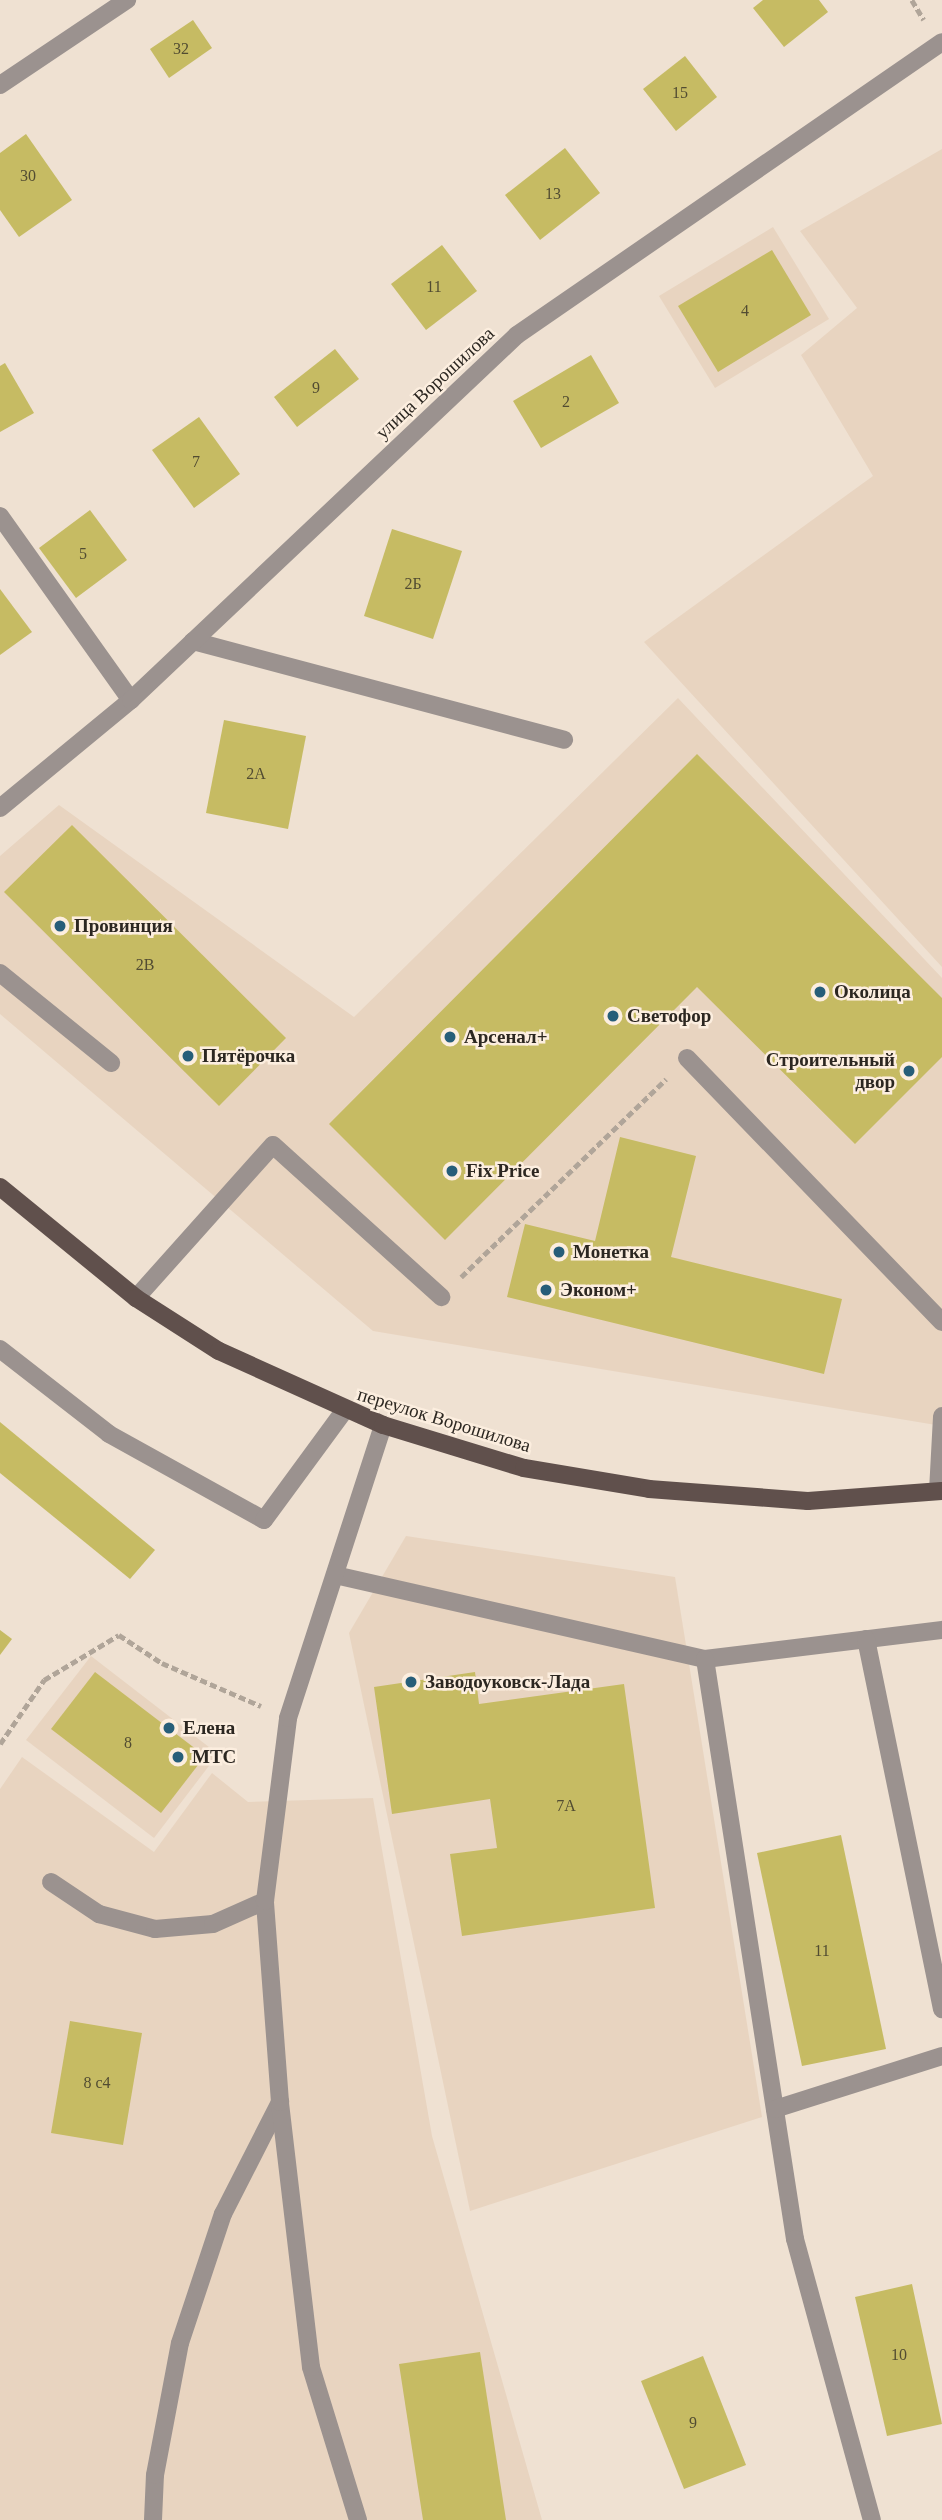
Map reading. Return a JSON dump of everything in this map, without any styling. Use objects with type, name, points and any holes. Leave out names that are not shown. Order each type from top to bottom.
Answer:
[{"type":"main road","name":"переулок Ворошилова","points":[[0,1187],[136,1298],[219,1351],[344,1411],[383,1425],[524,1468],[649,1489],[808,1501],[940,1491]]},
{"type":"street","points":[[0,85],[127,0]]},
{"type":"street","name":"улица Ворошилова","points":[[0,808],[131,700],[517,335],[942,42]]},
{"type":"street","points":[[0,516],[131,700]]},
{"type":"street","points":[[193,642],[564,740]]},
{"type":"street","points":[[0,972],[111,1063]]},
{"type":"street","points":[[687,1058],[942,1322]]},
{"type":"street","points":[[136,1298],[273,1145],[441,1297]]},
{"type":"street","points":[[0,1349],[110,1434],[264,1520],[344,1411]]},
{"type":"street","points":[[940,1491],[942,1416]]},
{"type":"street","points":[[358,2520],[311,2367],[280,2102],[265,1901],[288,1718],[383,1425]]},
{"type":"street","points":[[335,1575],[705,1659],[942,1630]]},
{"type":"street","points":[[866,1639],[942,2009]]},
{"type":"street","points":[[705,1659],[795,2239],[872,2520]]},
{"type":"street","points":[[51,1882],[99,1914],[155,1929],[212,1924],[265,1901]]},
{"type":"street","points":[[775,2109],[942,2056]]},
{"type":"street","points":[[153,2520],[155,2475],[180,2343],[223,2214],[280,2102]]},
{"type":"path","points":[[441,1297],[687,1058]]},
{"type":"path","points":[[0,1744],[44,1680],[119,1635],[162,1663],[288,1718]]},
{"type":"shaded area","points":[[942,149],[942,967],[644,642],[873,476],[801,355],[857,308],[800,231]]},
{"type":"shaded area","points":[[773,227],[829,319],[715,388],[659,296]]},
{"type":"shaded area","points":[[678,698],[942,978],[942,1426],[373,1331],[0,1014],[0,856],[59,805],[354,1017]]},
{"type":"shaded area","points":[[406,1536],[675,1577],[762,2117],[470,2211],[349,1633]]},
{"type":"shaded area","points":[[91,1656],[218,1754],[154,1838],[26,1740]]},
{"type":"shaded area","points":[[22,1757],[154,1852],[212,1773],[248,1802],[373,1798],[432,2136],[542,2520],[0,2520],[0,1789]]},
{"type":"building","points":[[763,0],[819,0],[828,12],[784,47],[753,8]]},
{"type":"building","points":[[193,20],[212,48],[169,78],[150,49]]},
{"type":"building","points":[[685,56],[717,97],[676,131],[643,89]]},
{"type":"building","points":[[26,134],[72,200],[19,237],[0,210],[0,153]]},
{"type":"building","points":[[565,148],[600,193],[540,240],[505,195]]},
{"type":"building","points":[[442,245],[477,291],[426,330],[391,284]]},
{"type":"building","points":[[772,250],[811,315],[718,372],[678,306]]},
{"type":"building","points":[[335,349],[359,379],[297,427],[274,397]]},
{"type":"building","points":[[591,355],[619,403],[541,448],[513,401]]},
{"type":"building","points":[[5,363],[34,413],[0,432],[0,366]]},
{"type":"building","points":[[199,417],[240,474],[194,508],[152,450]]},
{"type":"building","points":[[90,510],[127,560],[76,598],[39,548]]},
{"type":"building","points":[[392,529],[462,551],[433,639],[364,616]]},
{"type":"building","points":[[0,589],[32,632],[0,655]]},
{"type":"building","points":[[224,720],[306,736],[288,829],[206,813]]},
{"type":"building","name":"Околица","points":[[697,754],[942,998],[942,1057],[855,1144],[697,987],[445,1240],[329,1124]]},
{"type":"building","points":[[72,825],[286,1038],[219,1106],[4,892]]},
{"type":"building","points":[[620,1137],[696,1156],[671,1257],[842,1299],[824,1374],[507,1297],[525,1224],[595,1241]]},
{"type":"building","points":[[0,1422],[155,1550],[130,1579],[0,1473]]},
{"type":"building","points":[[0,1630],[12,1639],[0,1655]]},
{"type":"building","points":[[95,1672],[205,1756],[161,1813],[51,1729]]},
{"type":"building","points":[[475,1672],[479,1704],[624,1684],[655,1908],[462,1936],[450,1854],[497,1848],[490,1799],[392,1814],[374,1687]]},
{"type":"building","points":[[841,1835],[886,2049],[802,2066],[757,1853]]},
{"type":"building","points":[[70,2021],[142,2033],[123,2145],[51,2133]]},
{"type":"building","points":[[912,2284],[942,2424],[887,2436],[855,2297]]},
{"type":"building","points":[[480,2352],[506,2520],[423,2520],[399,2364]]},
{"type":"building","points":[[703,2356],[746,2465],[684,2489],[641,2381]]},
{"type":"place","name":"Провинция","points":[[60,926]]},
{"type":"place","name":"Околица","points":[[820,992]]},
{"type":"place","name":"Светофор","points":[[613,1016]]},
{"type":"place","name":"Арсенал+","points":[[450,1037]]},
{"type":"place","name":"Пятёрочка","points":[[188,1056]]},
{"type":"place","name":"Строительный двор","points":[[909,1071]]},
{"type":"place","name":"Fix Price","points":[[452,1171]]},
{"type":"place","name":"Монетка","points":[[559,1252]]},
{"type":"place","name":"Эконом+","points":[[546,1290]]},
{"type":"place","name":"Заводоуковск-Лада","points":[[411,1682]]},
{"type":"place","name":"Елена","points":[[169,1728]]},
{"type":"place","name":"МТС","points":[[178,1757]]}]
